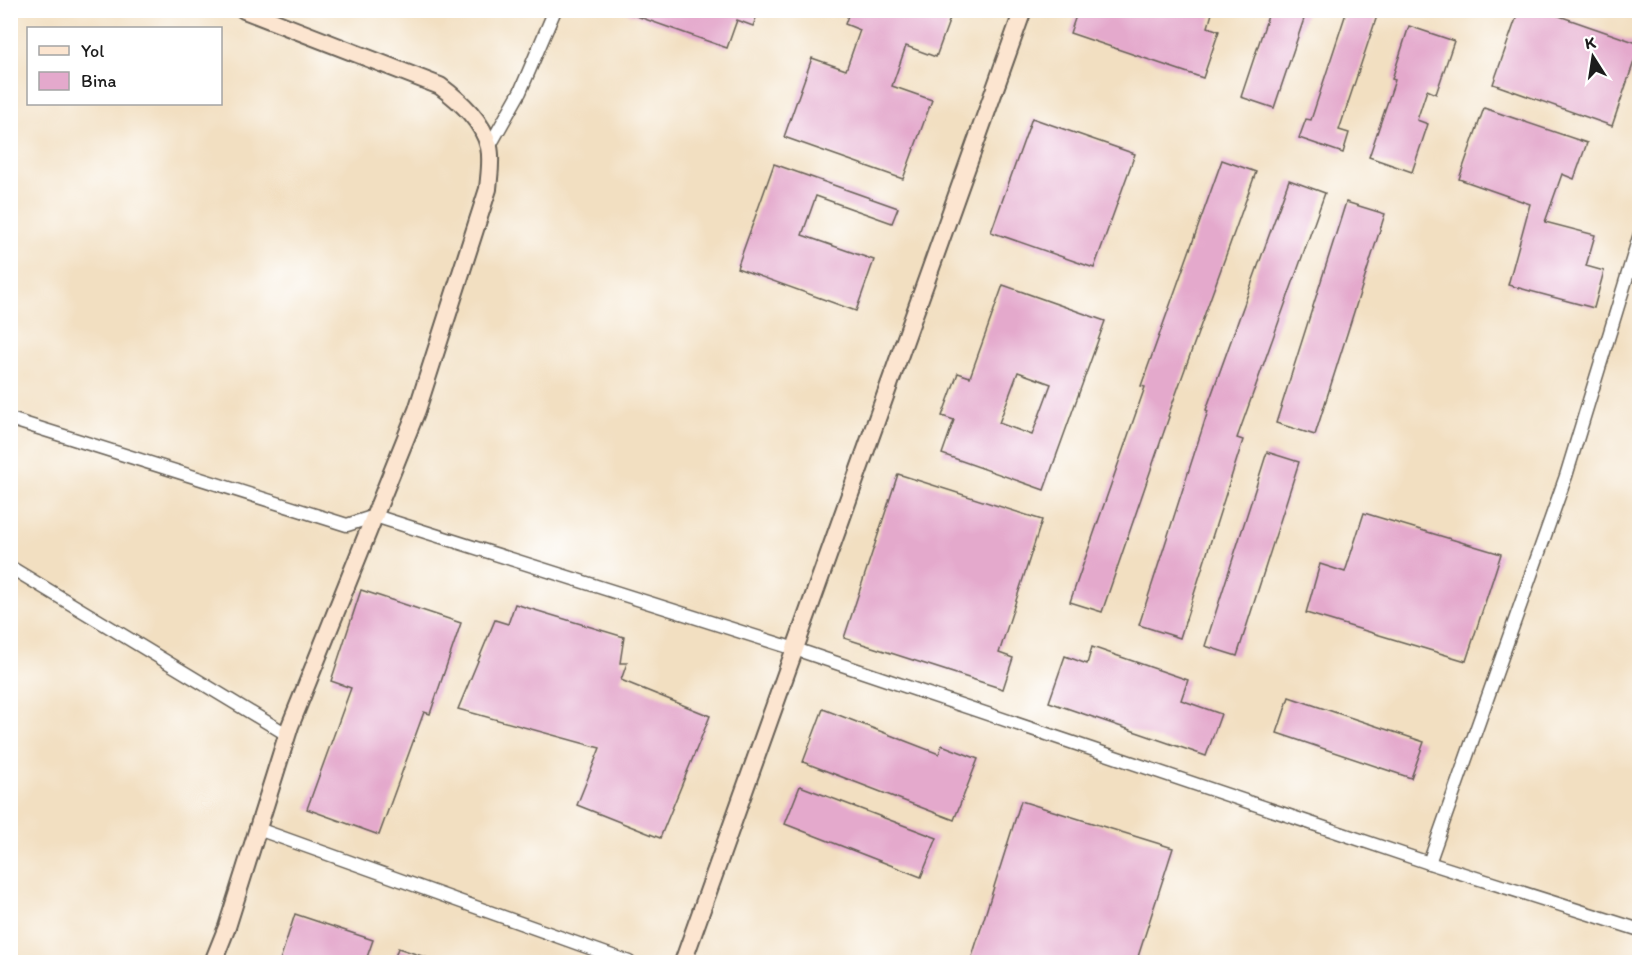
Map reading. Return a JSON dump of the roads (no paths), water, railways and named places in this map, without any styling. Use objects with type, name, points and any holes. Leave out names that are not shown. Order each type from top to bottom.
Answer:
[{"type":"street","points":[[213,963],[227,927],[288,735],[417,410],[488,189],[489,147],[463,104],[440,86],[244,10]]},
{"type":"street","points":[[489,147],[520,92],[555,10]]},
{"type":"street","points":[[683,963],[1023,10]]},
{"type":"street","points":[[1429,863],[1566,476],[1640,234]]},
{"type":"street","points":[[10,419],[347,525],[375,516],[795,649],[1429,863],[1640,930]]},
{"type":"street","points":[[10,567],[288,735]]},
{"type":"street","points":[[258,829],[629,963]]}]
